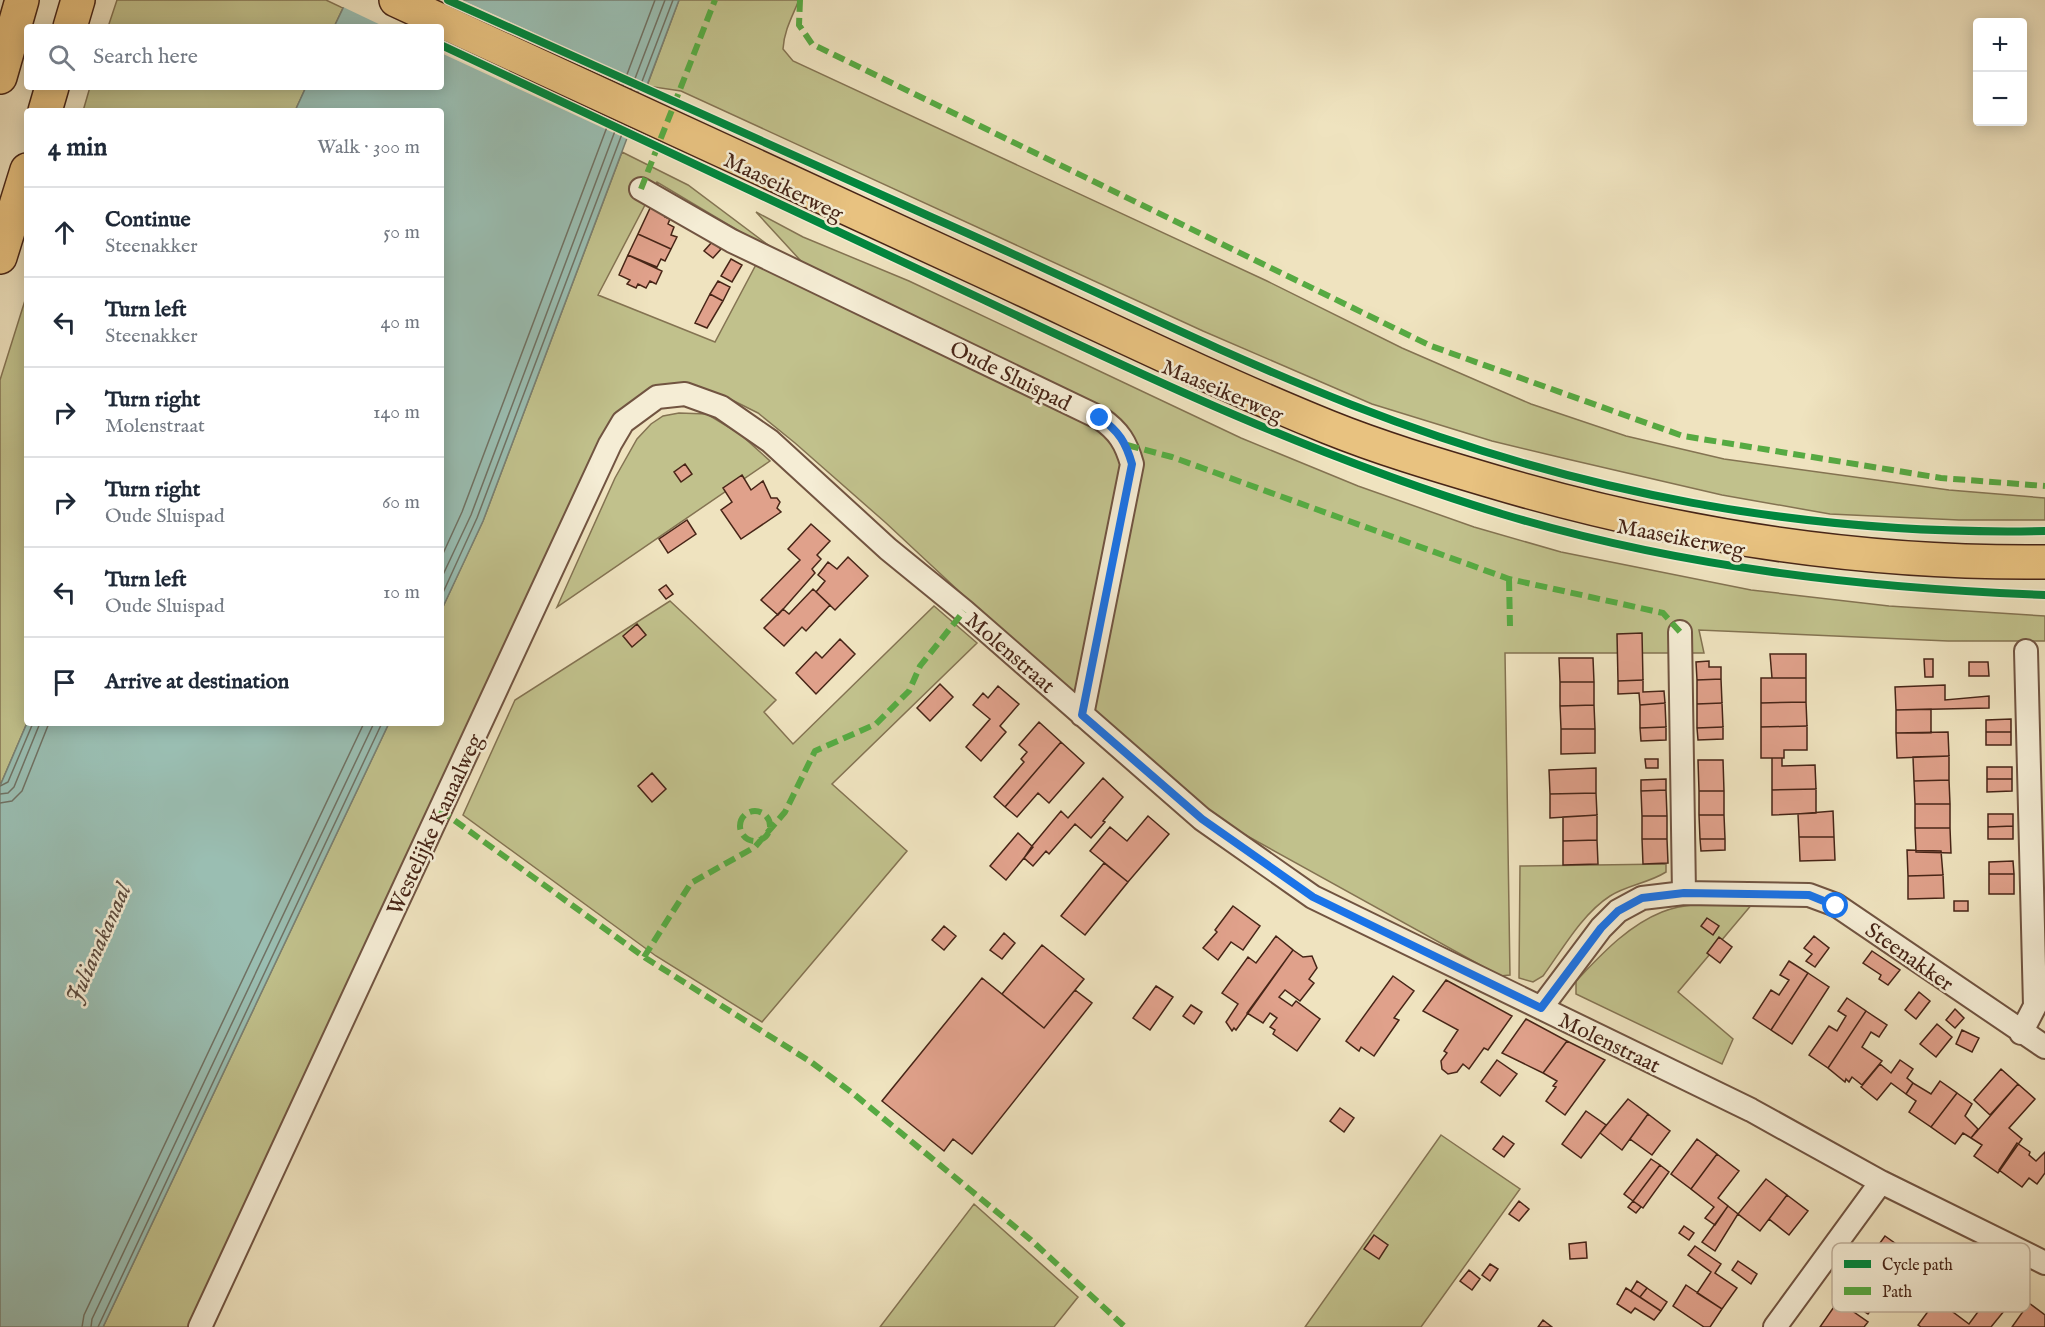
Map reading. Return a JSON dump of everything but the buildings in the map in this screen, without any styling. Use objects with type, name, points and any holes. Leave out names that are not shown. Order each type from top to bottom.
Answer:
[{"type":"main road","points":[[0,77],[22,0]]},
{"type":"main road","points":[[71,24],[78,0]]},
{"type":"main road","name":"Maaseikerweg","points":[[396,0],[1161,354],[1331,428],[1432,463],[1600,511],[1799,548],[1882,556],[2045,562]]},
{"type":"main road","points":[[46,108],[51,90]]},
{"type":"main road","points":[[0,257],[24,181]]},
{"type":"street","name":"Oude Sluispad","points":[[641,189],[732,241],[1100,418],[1115,428],[1127,445],[1132,464],[1082,715]]},
{"type":"street","name":"Westelijke Kanaalweg","points":[[200,1327],[610,444],[623,422],[657,397],[685,394],[721,407]]},
{"type":"street","name":"Molenstraat","points":[[721,407],[770,441],[888,549],[964,611],[1202,819],[1313,897],[1751,1110],[1881,1182],[2005,1243]]},
{"type":"street","points":[[1680,632],[1684,893]]},
{"type":"street","points":[[2021,1033],[2035,1006],[2026,651]]},
{"type":"street","name":"Steenakker","points":[[1541,1008],[1601,928],[1618,911],[1642,898],[1684,893],[1809,895],[1836,906],[2021,1033],[2045,1047]]},
{"type":"street","points":[[1836,1243],[1881,1182]]},
{"type":"street","points":[[1775,1327],[1832,1249]]},
{"type":"street","name":"Molenstraat","points":[[2030,1256],[2045,1263]]},
{"type":"green space","points":[[117,0],[326,0],[343,8],[335,24],[109,24]]},
{"type":"green space","points":[[679,0],[799,0],[787,30],[783,49],[793,61],[1267,281],[1402,348],[1531,404],[1626,436],[1724,459],[1949,490],[2045,498],[2045,520],[1959,520],[1830,514],[1722,495],[1492,441],[1372,404],[1203,331],[681,91],[647,86]]},
{"type":"green space","points":[[89,90],[305,90],[296,108],[84,108]]},
{"type":"green space","points":[[622,152],[688,185],[791,262],[657,182],[598,295],[715,342],[759,259],[833,296],[756,212],[803,237],[909,281],[1241,438],[1358,486],[1474,527],[1561,552],[1751,590],[1889,606],[2045,616],[2045,641],[1948,641],[1699,630],[1704,653],[1505,653],[1510,975],[1500,976],[1231,827],[1174,782],[1038,665],[886,523],[758,413],[730,399],[703,391],[643,399],[201,1327],[103,1327],[388,726],[444,726],[444,605],[483,521]]},
{"type":"green space","points":[[24,304],[26,726],[0,786],[0,380]]},
{"type":"green space","points":[[679,413],[707,414],[740,434],[770,461],[557,607],[615,478],[637,439],[651,424],[663,416]]},
{"type":"green space","points":[[670,601],[776,700],[764,712],[793,744],[934,606],[977,643],[832,784],[907,851],[762,1022],[656,956],[463,815],[515,700]]},
{"type":"green space","points":[[1666,864],[1666,872],[1617,892],[1590,912],[1543,976],[1533,982],[1519,978],[1520,866]]},
{"type":"green space","points":[[1753,903],[1678,992],[1733,1039],[1722,1064],[1576,994],[1576,981],[1585,971],[1615,942],[1649,918],[1672,908],[1684,906]]},
{"type":"green space","points":[[1441,1135],[1520,1189],[1421,1327],[1305,1327]]},
{"type":"green space","points":[[974,1204],[1078,1297],[1054,1327],[880,1327]]},
{"type":"water","points":[[347,0],[679,0],[483,521],[444,605],[444,108],[296,108],[305,90],[444,90],[444,24],[335,24]]},
{"type":"water","name":"Julianakanaal","points":[[26,726],[388,726],[103,1327],[0,1327],[0,786]]},
{"type":"pier","points":[[343,0],[462,0],[650,86],[629,140],[444,54],[444,24],[379,24],[341,6]]},
{"type":"marked path","points":[[641,189],[715,0]]},
{"type":"marked path","points":[[800,0],[799,25],[812,44],[1431,346],[1683,436],[1941,478],[2045,486]]},
{"type":"marked path","points":[[1127,445],[1172,457],[1509,579],[1663,613],[1680,632]]},
{"type":"marked path","points":[[1509,579],[1510,626]]},
{"type":"marked path","points":[[644,957],[691,883],[755,847],[785,812],[815,751],[876,724],[909,691],[920,666],[964,611]]},
{"type":"marked path","points":[[440,810],[644,957],[811,1062],[855,1095],[1031,1240],[1125,1327]]},
{"type":"marked path","points":[[755,811],[765,816],[770,826],[765,836],[755,841],[745,836],[740,826],[745,816],[755,811]]},
{"type":"cycle path","points":[[448,0],[1246,361],[1352,405],[1436,436],[1521,463],[1607,485],[1693,503],[1779,517],[1867,526],[1955,531],[2045,531]]},
{"type":"cycle path","points":[[444,46],[1176,389],[1304,444],[1435,493],[1568,532],[1703,561],[1771,572],[1908,587],[2045,595]]},
{"type":"route","points":[[1100,418],[1115,428],[1127,445],[1132,464],[1082,715],[1202,819],[1313,897],[1541,1008],[1601,928],[1618,911],[1642,898],[1684,893],[1809,895],[1836,906]]}]
